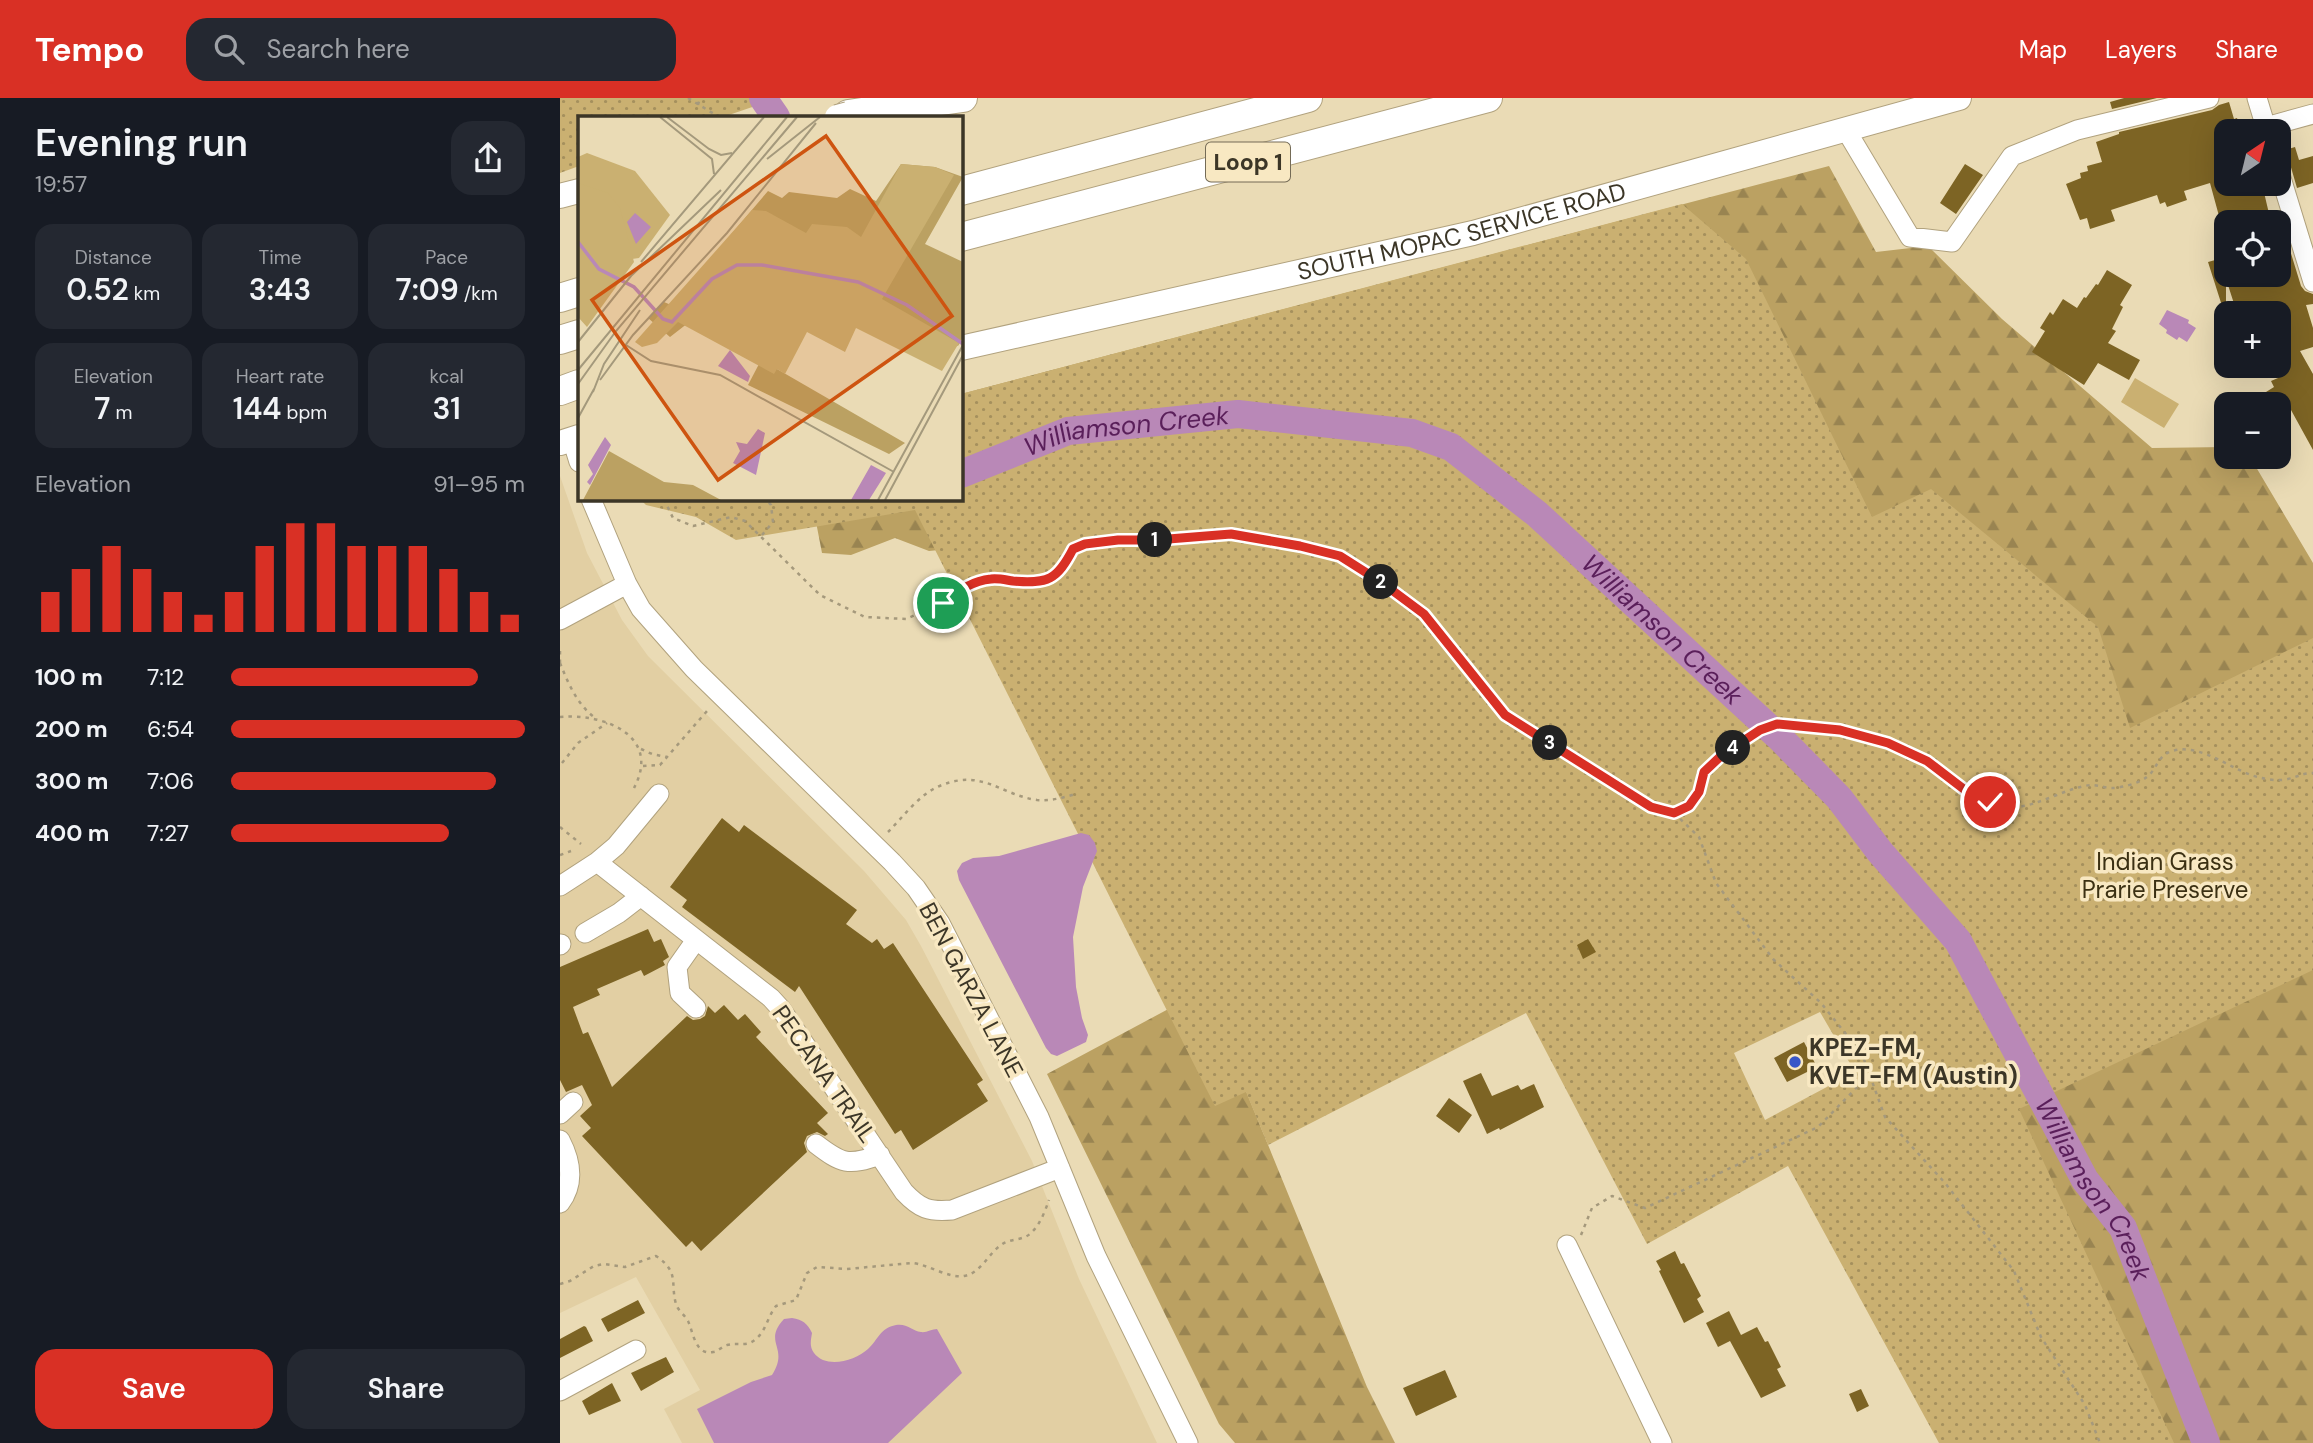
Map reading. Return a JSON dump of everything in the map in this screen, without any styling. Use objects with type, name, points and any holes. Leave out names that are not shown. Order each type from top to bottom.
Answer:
[{"type":"highway","points":[[843,116],[963,98]]},
{"type":"highway","name":"Loop 1","points":[[962,191],[1308,98]]},
{"type":"highway","name":"Loop 1","points":[[962,237],[1489,98]]},
{"type":"highway","points":[[962,248],[1007,225]]},
{"type":"highway","points":[[560,298],[578,292]]},
{"type":"highway","points":[[560,340],[578,334]]},
{"type":"highway","points":[[560,391],[578,384]]},
{"type":"main road","points":[[843,116],[890,98]]},
{"type":"main road","name":"SOUTH MOPAC SERVICE ROAD","points":[[962,348],[1473,233],[1959,98]]},
{"type":"main road","points":[[560,196],[578,191]]},
{"type":"street","points":[[1846,130],[1910,237],[1952,242],[2012,156],[2077,130],[2208,98]]},
{"type":"street","points":[[2257,98],[2264,119]]},
{"type":"street","points":[[2291,121],[2313,114]]},
{"type":"street","points":[[2287,196],[2313,282]]},
{"type":"street","name":"BEN GARZA LANE","points":[[591,500],[641,609],[694,669],[892,862],[916,888],[940,923],[1039,1117],[1096,1256],[1188,1443]]},
{"type":"street","points":[[560,620],[627,583]]},
{"type":"street","points":[[560,886],[616,846],[659,794]]},
{"type":"street","name":"PECANA TRAIL","points":[[597,862],[781,1009],[904,1192],[916,1205],[940,1211],[952,1210],[1060,1168]]},
{"type":"street","points":[[585,933],[641,896]]},
{"type":"street","points":[[696,940],[677,967],[680,993],[696,1008]]},
{"type":"street","points":[[560,1140],[569,1162],[570,1175],[569,1188],[560,1203]]},
{"type":"street","points":[[816,1144],[837,1160],[859,1162],[880,1155]]},
{"type":"street","points":[[1569,1249],[1662,1443]]},
{"type":"street","points":[[560,1391],[636,1350]]},
{"type":"path","points":[[688,98],[717,116]]},
{"type":"path","points":[[698,105],[700,98]]},
{"type":"path","points":[[664,500],[673,518],[693,526],[731,517],[745,521],[820,595],[866,617],[906,619],[943,603],[967,585],[993,579],[1030,582],[1052,579],[1073,549],[1085,544],[1118,540],[1231,534],[1340,556],[1381,582],[1424,614],[1505,715],[1651,807],[1674,813],[1699,837],[1716,883],[1773,959],[1821,1003],[1862,1054],[1885,1116],[1945,1183],[2014,1271],[2041,1336],[2085,1405],[2100,1443]]},
{"type":"path","points":[[762,535],[773,522],[771,505],[767,500]]},
{"type":"path","points":[[560,651],[560,665],[573,691],[587,712],[596,719]]},
{"type":"path","points":[[643,766],[660,765],[707,711]]},
{"type":"path","points":[[560,717],[584,716],[607,723],[631,737],[640,748],[667,757]]},
{"type":"path","points":[[562,763],[578,743],[607,723]]},
{"type":"path","points":[[1674,813],[1689,806],[1699,792],[1704,772],[1722,755],[1760,730],[1777,724],[1840,730],[1888,743],[1927,761],[1965,790],[1990,802],[2015,807],[2092,785],[2113,789],[2134,783],[2148,776],[2160,758],[2170,751],[2183,749],[2218,759],[2259,778],[2286,780],[2313,773]]},
{"type":"path","points":[[634,788],[643,766],[640,748]]},
{"type":"path","points":[[888,832],[927,794],[942,785],[981,780],[1035,799],[1051,800],[1075,793]]},
{"type":"path","points":[[560,827],[580,844]]},
{"type":"path","points":[[560,834],[565,832]]},
{"type":"path","points":[[560,855],[571,851]]},
{"type":"path","points":[[1569,1249],[1583,1232],[1592,1208],[1612,1196],[1645,1208],[1818,1127],[1870,1075]]},
{"type":"path","points":[[560,1284],[570,1282],[594,1266],[604,1264],[625,1267],[656,1256],[669,1269],[675,1284],[676,1303],[688,1321],[692,1337],[698,1346],[708,1352],[714,1352],[727,1345],[745,1346],[752,1343],[760,1335],[776,1306],[796,1300],[807,1273],[812,1268],[817,1266],[847,1269],[912,1263],[954,1276],[964,1276],[983,1264],[1004,1243],[1031,1233],[1049,1200]]},
{"type":"shaded area","points":[[2167,310],[2189,320],[2188,323],[2196,328],[2187,342],[2179,337],[2177,340],[2166,333],[2167,330],[2159,324]]},
{"type":"shaded area","points":[[560,476],[587,553],[622,620],[648,656],[864,871],[906,920],[1032,1161],[1079,1279],[1157,1443],[682,1443],[664,1409],[700,1390],[636,1277],[560,1313]]},
{"type":"shaded area","points":[[1081,833],[1089,835],[1097,851],[1083,887],[1073,937],[1076,987],[1088,1035],[1086,1042],[1057,1056],[1046,1048],[959,880],[957,871],[962,863],[973,858],[999,856]]},
{"type":"shaded area","points":[[792,1318],[804,1322],[812,1333],[811,1345],[814,1353],[819,1358],[833,1362],[856,1357],[871,1346],[883,1332],[896,1325],[923,1332],[937,1329],[962,1373],[888,1443],[714,1443],[697,1409],[751,1382],[772,1375],[778,1358],[775,1334],[784,1319]]},
{"type":"green space","points":[[560,98],[779,98],[726,116],[578,116],[578,166],[560,173]]},
{"type":"green space","name":"Indian Grass Prarie Preserve","points":[[1829,166],[1876,252],[1928,246],[2002,319],[2152,448],[2214,447],[2214,469],[2257,469],[2313,563],[2313,1443],[2159,1443],[1756,904],[1246,1091],[1367,1387],[1395,1443],[1235,1443],[1219,1424],[1047,1074],[1174,1006],[959,548],[929,551],[895,538],[851,555],[822,553],[816,522],[962,500],[962,394]]},
{"type":"green space","name":"Indian Grass Prarie Preserve","points":[[1682,204],[1746,259],[1872,517],[1931,489],[2098,627],[2130,728],[2313,638],[2313,970],[2019,1109],[2174,1443],[1939,1443],[1788,1166],[1647,1244],[1526,1013],[1268,1145],[1246,1092],[1215,1106],[915,510],[736,540],[696,517],[646,505],[641,500],[962,500],[962,394]],"holes":[[[1820,1012],[1855,1072],[1765,1120],[1734,1053]]]},
{"type":"green space","points":[[2135,378],[2179,404],[2164,428],[2121,402]]},
{"type":"building","points":[[2124,98],[2157,98],[2112,109],[2110,102]]},
{"type":"building","points":[[2229,102],[2234,119],[2214,119],[2214,196],[2265,196],[2268,210],[2217,210],[2210,183],[2184,191],[2187,200],[2167,207],[2165,202],[2160,204],[2157,195],[2111,210],[2115,221],[2090,229],[2087,218],[2080,220],[2066,184],[2081,178],[2080,173],[2088,171],[2087,166],[2102,162],[2096,142],[2119,132],[2212,110]]},
{"type":"building","points":[[2295,147],[2299,160],[2313,156],[2313,183],[2297,188],[2291,167],[2291,148]]},
{"type":"building","points":[[1965,164],[1983,175],[1956,214],[1940,203]]},
{"type":"building","points":[[2291,254],[2301,286],[2313,294],[2313,304],[2306,305],[2313,328],[2313,347],[2300,351],[2313,374],[2313,450],[2291,410],[2291,392],[2266,392],[2274,387],[2271,381],[2291,378],[2291,301],[2233,301],[2229,287],[2291,287]]},
{"type":"building","points":[[2214,260],[2214,281],[2208,262]]},
{"type":"building","points":[[2107,270],[2132,285],[2120,305],[2123,307],[2112,329],[2116,331],[2108,343],[2140,360],[2129,380],[2098,363],[2084,385],[2032,352],[2045,331],[2040,328],[2050,312],[2053,315],[2063,299],[2077,308],[2084,297],[2098,285]]},
{"type":"building","points":[[2216,287],[2226,287],[2226,301],[2220,301]]},
{"type":"building","points":[[722,818],[739,832],[744,825],[857,910],[846,924],[872,943],[877,939],[884,949],[893,943],[983,1080],[977,1084],[988,1101],[913,1150],[901,1130],[895,1134],[799,986],[795,992],[682,907],[687,900],[670,887]]},
{"type":"building","points":[[648,929],[654,942],[661,939],[669,957],[663,961],[665,965],[644,976],[641,970],[597,989],[600,995],[573,1007],[583,1034],[588,1032],[612,1087],[687,1016],[693,1020],[700,1019],[705,1016],[708,1006],[715,1013],[724,1005],[738,1020],[745,1014],[761,1032],[756,1037],[828,1113],[817,1123],[828,1134],[825,1136],[817,1132],[807,1136],[804,1143],[807,1152],[701,1251],[692,1241],[686,1247],[582,1136],[591,1128],[580,1116],[592,1105],[582,1085],[566,1092],[560,1080],[560,967]]},
{"type":"building","points":[[1588,939],[1596,952],[1583,959],[1577,945]]},
{"type":"building","name":"KPEZ-FM, KVET-FM (Austin)","points":[[1804,1042],[1817,1067],[1787,1082],[1774,1058]]},
{"type":"building","points":[[1481,1073],[1492,1096],[1518,1085],[1521,1090],[1534,1084],[1544,1107],[1487,1134],[1463,1081]]},
{"type":"building","points":[[1449,1098],[1472,1115],[1459,1133],[1436,1116]]},
{"type":"building","points":[[1675,1251],[1701,1296],[1697,1299],[1704,1312],[1684,1323],[1656,1261]]},
{"type":"building","points":[[638,1300],[645,1313],[608,1332],[601,1319]]},
{"type":"building","points":[[1729,1311],[1741,1335],[1757,1327],[1765,1342],[1768,1341],[1781,1367],[1777,1369],[1786,1386],[1761,1398],[1730,1341],[1718,1347],[1706,1323]]},
{"type":"building","points":[[584,1326],[593,1341],[560,1358],[560,1339]]},
{"type":"building","points":[[666,1357],[674,1372],[641,1391],[631,1373]]},
{"type":"building","points":[[1445,1370],[1457,1397],[1416,1416],[1403,1388]]},
{"type":"building","points":[[612,1383],[621,1401],[589,1415],[582,1401]]},
{"type":"building","points":[[1861,1389],[1869,1406],[1857,1412],[1849,1394]]},
{"type":"waterway","name":"Williamson Creek","points":[[763,98],[775,116]]},
{"type":"waterway","name":"Williamson Creek","points":[[962,474],[1068,431],[1238,414],[1412,433],[1451,447],[1537,514],[1781,739],[1839,798],[1880,852],[1958,941],[2085,1180],[2123,1228],[2206,1443]]},
{"type":"place","name":"KPEZ-FM, KVET-FM (Austin)","points":[[1795,1062]]},
{"type":"route","points":[[943,603],[967,585],[993,579],[1030,582],[1052,579],[1073,549],[1085,544],[1231,534],[1300,546],[1340,556],[1381,582],[1424,614],[1505,715],[1651,807],[1674,813],[1689,806],[1699,792],[1704,772],[1722,755],[1760,730],[1777,724],[1840,730],[1888,743],[1927,761],[1965,790],[1990,802]]}]
